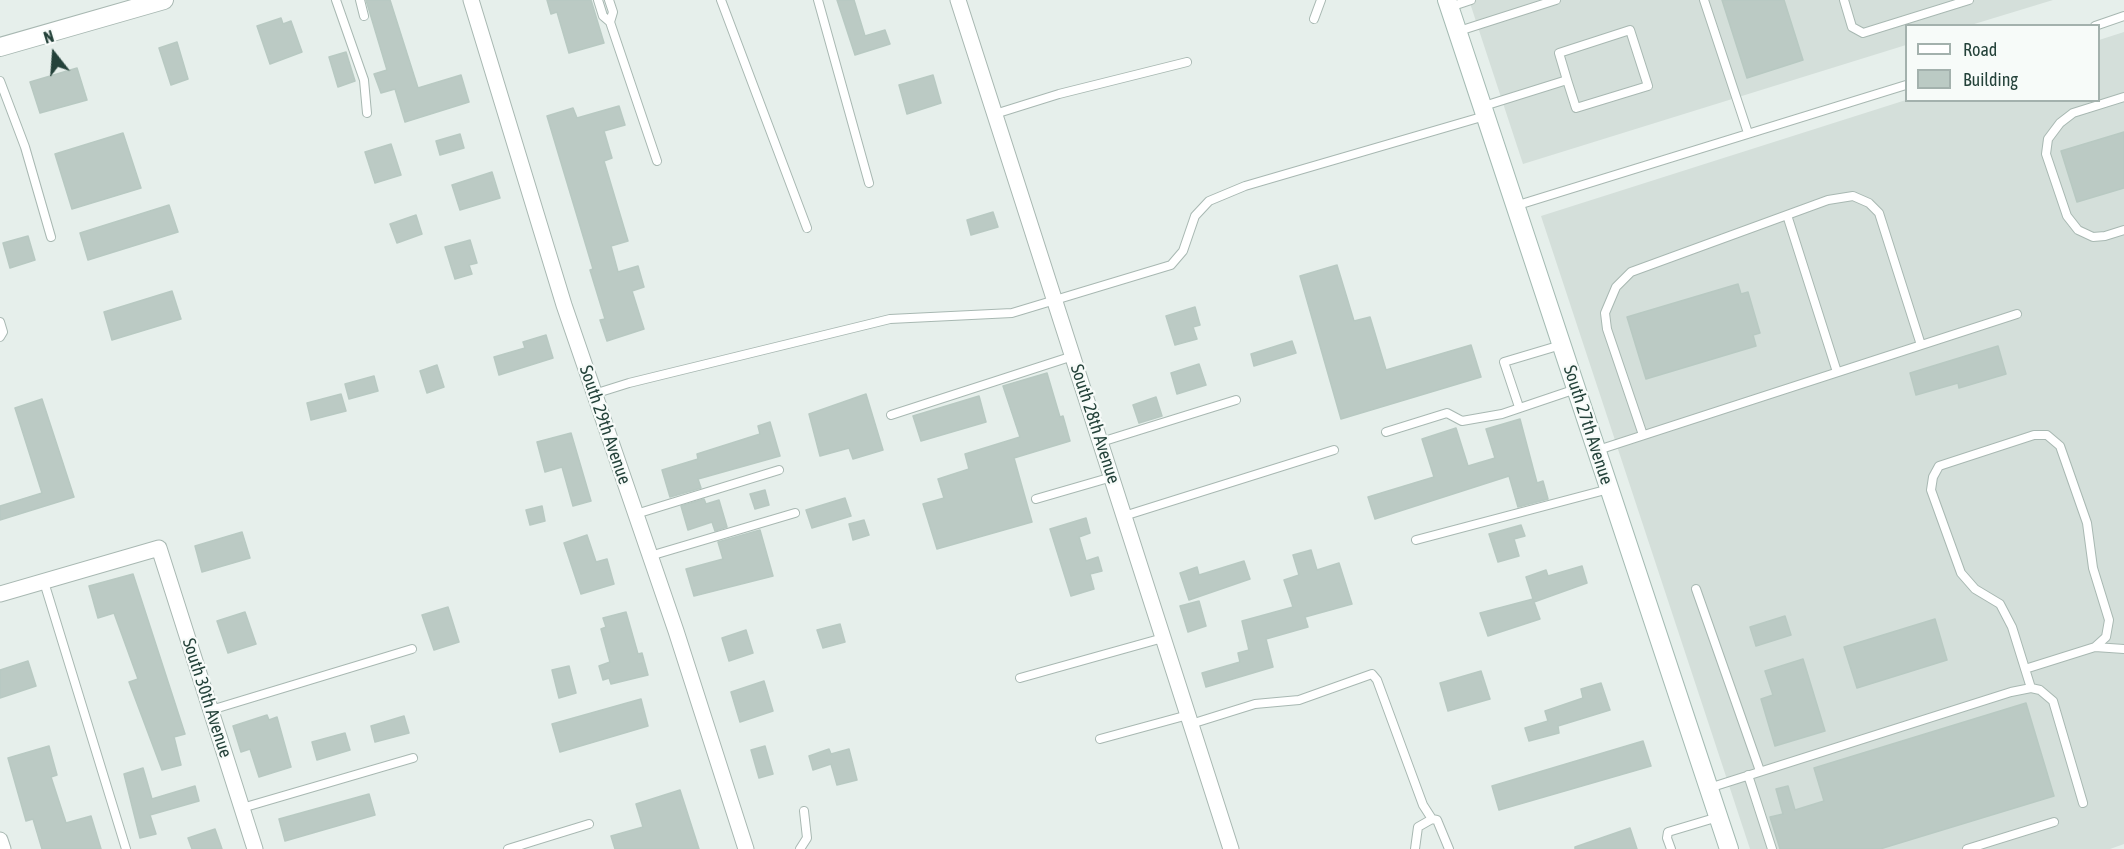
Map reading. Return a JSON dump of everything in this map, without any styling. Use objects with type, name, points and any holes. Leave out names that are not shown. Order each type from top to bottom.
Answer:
[{"type":"main road","points":[[0,47],[131,5],[164,0]]},
{"type":"main road","name":"South 27th Avenue","points":[[1448,4],[1729,849]]},
{"type":"street","name":"South 29th Avenue","points":[[471,0],[564,305],[636,514],[746,849]]},
{"type":"street","name":"South 28th Avenue","points":[[960,0],[1231,849]]},
{"type":"street","name":"South 30th Avenue","points":[[44,582],[159,548],[255,849]]},
{"type":"street","points":[[0,594],[44,582]]},
{"type":"street","points":[[0,840],[3,849]]},
{"type":"lane","points":[[336,0],[364,80],[367,113]]},
{"type":"lane","points":[[360,0],[364,16]]},
{"type":"lane","points":[[598,0],[603,16],[610,22],[657,161]]},
{"type":"lane","points":[[609,0],[613,12],[610,22]]},
{"type":"lane","points":[[721,0],[807,228]]},
{"type":"lane","points":[[818,0],[869,183]]},
{"type":"lane","points":[[1314,19],[1321,0]]},
{"type":"lane","points":[[1448,4],[1471,0]]},
{"type":"lane","points":[[1457,32],[1556,0]]},
{"type":"lane","points":[[1704,0],[1748,133]]},
{"type":"lane","points":[[1844,0],[1852,27],[1863,33],[1969,0]]},
{"type":"lane","points":[[2100,24],[2124,16]]},
{"type":"lane","points":[[1630,30],[1648,86],[1576,108],[1567,80],[1559,53],[1630,30]]},
{"type":"lane","points":[[995,114],[1059,94],[1187,62]]},
{"type":"lane","points":[[594,394],[629,382],[890,319],[1012,313],[1171,265],[1183,251],[1195,216],[1209,201],[1245,186],[1484,111],[1567,80]]},
{"type":"lane","points":[[0,81],[25,147],[51,237]]},
{"type":"lane","points":[[1515,206],[1905,85]]},
{"type":"lane","points":[[2124,97],[2073,113],[2060,123],[2048,139],[2046,154],[2067,216],[2078,230],[2092,237],[2105,236],[2124,230]]},
{"type":"lane","points":[[1643,435],[1607,329],[1605,313],[1616,286],[1631,272],[1828,200],[1853,196],[1869,203],[1879,213],[1922,345]]},
{"type":"lane","points":[[1788,215],[1837,372]]},
{"type":"lane","points":[[1596,451],[2017,314]]},
{"type":"lane","points":[[0,322],[3,332],[0,337]]},
{"type":"lane","points":[[1519,408],[1504,363],[1561,345]]},
{"type":"lane","points":[[891,415],[1073,356]]},
{"type":"lane","points":[[1386,432],[1447,413],[1462,421],[1502,414],[1576,389]]},
{"type":"lane","points":[[1101,442],[1236,400]]},
{"type":"lane","points":[[2031,688],[2012,627],[2000,604],[1975,589],[1961,573],[1931,490],[1932,477],[1939,466],[2034,435],[2048,435],[2060,446],[2087,523],[2093,568],[2109,620],[2106,637],[2095,647]]},
{"type":"lane","points":[[1125,516],[1334,450]]},
{"type":"lane","points":[[636,514],[779,470]]},
{"type":"lane","points":[[1036,499],[1112,477]]},
{"type":"lane","points":[[1416,540],[1609,489]]},
{"type":"lane","points":[[650,556],[795,513]]},
{"type":"lane","points":[[44,582],[126,849]]},
{"type":"lane","points":[[1696,589],[1760,771]]},
{"type":"lane","points":[[1020,678],[1163,638]]},
{"type":"lane","points":[[2025,669],[2095,647],[2124,649]]},
{"type":"lane","points":[[210,710],[412,649]]},
{"type":"lane","points":[[1100,739],[1255,704],[1299,700],[1372,674],[1377,680],[1423,805],[1432,819],[1437,820],[1449,849]]},
{"type":"lane","points":[[1709,788],[2011,692],[2031,688],[2040,690],[2054,701],[2083,803]]},
{"type":"lane","points":[[242,808],[413,758]]},
{"type":"lane","points":[[1748,775],[1772,849]]},
{"type":"lane","points":[[800,849],[807,838],[804,811]]},
{"type":"lane","points":[[1671,849],[1667,838],[1668,832],[1719,817]]},
{"type":"lane","points":[[1415,849],[1418,827],[1432,819]]},
{"type":"lane","points":[[1967,849],[2054,822]]},
{"type":"lane","points":[[508,849],[589,824]]},
{"type":"shaded area","points":[[1469,0],[2053,0],[1974,24],[1905,24],[1905,45],[1523,164]]},
{"type":"shaded area","points":[[2124,32],[2124,844],[2110,849],[1750,849],[1541,216],[1905,100],[2100,102],[2100,40]]},
{"type":"building","points":[[366,0],[390,0],[418,88],[461,75],[469,102],[405,122],[395,89],[381,93],[374,74],[387,70]]},
{"type":"building","points":[[547,0],[591,0],[604,43],[569,53],[557,12],[551,14]]},
{"type":"building","points":[[837,0],[854,0],[865,36],[885,30],[890,44],[855,55]]},
{"type":"building","points":[[1722,0],[1784,0],[1803,60],[1747,78]]},
{"type":"building","points":[[281,18],[283,24],[291,21],[302,52],[270,64],[257,26]]},
{"type":"building","points":[[177,42],[188,79],[171,85],[159,48]]},
{"type":"building","points":[[346,52],[355,81],[338,87],[329,57]]},
{"type":"building","points":[[77,68],[87,100],[40,113],[30,82]]},
{"type":"building","points":[[933,75],[941,103],[907,114],[899,85]]},
{"type":"building","points":[[619,106],[625,125],[604,131],[612,158],[604,161],[628,241],[611,246],[618,272],[638,266],[644,287],[632,291],[644,329],[607,341],[600,320],[605,319],[590,270],[593,269],[547,116],[573,108],[577,118]]},
{"type":"building","points":[[2124,132],[2124,188],[2077,202],[2061,151]]},
{"type":"building","points":[[123,133],[141,188],[72,209],[55,154]]},
{"type":"building","points":[[460,134],[464,148],[440,155],[436,141]]},
{"type":"building","points":[[391,144],[401,175],[375,183],[365,152]]},
{"type":"building","points":[[492,172],[500,198],[460,210],[452,185]]},
{"type":"building","points":[[169,205],[178,232],[88,260],[80,233]]},
{"type":"building","points":[[993,212],[998,227],[971,235],[967,220]]},
{"type":"building","points":[[416,215],[422,234],[397,243],[390,224]]},
{"type":"building","points":[[28,236],[35,260],[10,268],[3,243]]},
{"type":"building","points":[[470,240],[477,263],[469,265],[472,274],[455,279],[445,247]]},
{"type":"building","points":[[1337,265],[1354,321],[1370,317],[1386,370],[1471,345],[1481,377],[1341,419],[1300,276]]},
{"type":"building","points":[[1738,284],[1741,294],[1748,292],[1760,333],[1753,335],[1756,346],[1646,379],[1627,317]]},
{"type":"building","points":[[172,291],[181,319],[112,340],[104,312]]},
{"type":"building","points":[[1195,307],[1200,325],[1193,327],[1197,339],[1175,345],[1166,316]]},
{"type":"building","points":[[546,335],[553,358],[499,375],[494,357],[525,348],[523,342]]},
{"type":"building","points":[[1292,341],[1296,353],[1254,366],[1251,354]]},
{"type":"building","points":[[1998,346],[2006,374],[1959,388],[1958,383],[1916,395],[1910,373]]},
{"type":"building","points":[[1199,364],[1206,385],[1177,394],[1171,373]]},
{"type":"building","points":[[437,365],[444,387],[427,393],[420,371]]},
{"type":"building","points":[[1047,373],[1070,441],[1014,458],[1032,522],[937,549],[923,504],[944,498],[938,479],[969,469],[965,454],[1020,437],[1003,386]]},
{"type":"building","points":[[374,376],[378,391],[349,399],[345,384]]},
{"type":"building","points":[[341,394],[346,411],[311,420],[307,403]]},
{"type":"building","points":[[866,394],[883,450],[853,459],[849,448],[820,456],[809,414]]},
{"type":"building","points":[[979,396],[986,422],[921,441],[913,416]]},
{"type":"building","points":[[1156,397],[1162,416],[1139,423],[1133,405]]},
{"type":"building","points":[[42,399],[74,497],[0,520],[0,506],[42,493],[15,408]]},
{"type":"building","points":[[1520,419],[1537,483],[1543,481],[1548,499],[1518,507],[1509,476],[1375,519],[1368,497],[1434,477],[1422,439],[1456,428],[1468,466],[1495,458],[1486,429]]},
{"type":"building","points":[[770,422],[780,456],[698,479],[701,488],[670,497],[662,470],[698,459],[697,454],[760,434],[758,426]]},
{"type":"building","points":[[571,433],[591,501],[573,506],[562,467],[545,472],[537,442]]},
{"type":"building","points":[[765,490],[769,505],[755,509],[750,494]]},
{"type":"building","points":[[845,498],[851,516],[812,528],[806,510]]},
{"type":"building","points":[[704,499],[706,504],[719,500],[727,527],[715,531],[712,522],[688,530],[681,506]]},
{"type":"building","points":[[542,506],[545,521],[530,525],[526,510]]},
{"type":"building","points":[[1086,518],[1090,533],[1079,537],[1086,561],[1098,557],[1102,571],[1090,574],[1094,589],[1071,596],[1050,529]]},
{"type":"building","points":[[864,520],[869,535],[853,540],[849,524]]},
{"type":"building","points":[[1521,525],[1525,536],[1514,539],[1519,556],[1498,562],[1489,534]]},
{"type":"building","points":[[760,530],[773,576],[694,596],[686,569],[723,559],[718,542]]},
{"type":"building","points":[[242,532],[250,558],[202,572],[195,546]]},
{"type":"building","points":[[587,535],[596,562],[607,559],[614,584],[581,594],[564,543]]},
{"type":"building","points":[[1311,550],[1317,570],[1339,563],[1352,604],[1305,617],[1308,627],[1266,639],[1273,667],[1206,687],[1202,673],[1240,662],[1238,653],[1249,650],[1242,621],[1293,607],[1284,580],[1299,575],[1293,555]]},
{"type":"building","points":[[1244,561],[1250,579],[1189,600],[1180,573],[1197,567],[1199,575]]},
{"type":"building","points":[[1582,566],[1587,583],[1534,602],[1540,619],[1488,636],[1480,613],[1533,599],[1526,577],[1546,570],[1548,576]]},
{"type":"building","points":[[133,574],[185,734],[174,737],[181,765],[162,770],[129,682],[138,679],[114,613],[98,618],[89,586]]},
{"type":"building","points":[[1199,601],[1206,626],[1188,632],[1180,606]]},
{"type":"building","points":[[448,607],[459,642],[434,650],[422,615]]},
{"type":"building","points":[[245,612],[256,644],[228,653],[217,621]]},
{"type":"building","points":[[626,612],[638,654],[642,653],[648,675],[611,684],[609,678],[603,680],[599,666],[610,662],[601,629],[606,627],[603,618]]},
{"type":"building","points":[[1785,616],[1791,635],[1756,646],[1750,627]]},
{"type":"building","points":[[1935,619],[1947,660],[1857,688],[1844,647]]},
{"type":"building","points":[[840,624],[845,642],[823,648],[817,630]]},
{"type":"building","points":[[746,630],[753,653],[729,661],[722,638]]},
{"type":"building","points":[[1803,659],[1825,731],[1775,746],[1761,699],[1773,695],[1765,671]]},
{"type":"building","points":[[28,661],[36,686],[0,698],[0,670]]},
{"type":"building","points":[[569,666],[576,693],[559,698],[552,670]]},
{"type":"building","points":[[1481,671],[1490,699],[1448,711],[1440,683]]},
{"type":"building","points":[[764,681],[773,711],[740,722],[731,692]]},
{"type":"building","points":[[1601,683],[1610,710],[1558,726],[1559,733],[1529,741],[1525,728],[1548,721],[1545,711],[1583,698],[1581,689]]},
{"type":"building","points":[[641,699],[648,726],[560,752],[552,724]]},
{"type":"building","points":[[2026,703],[2054,796],[1880,849],[1780,849],[1770,817],[1783,814],[1776,789],[1788,786],[1795,810],[1824,801],[1814,768]]},
{"type":"building","points":[[267,715],[269,720],[277,717],[291,767],[259,777],[250,749],[241,752],[233,726]]},
{"type":"building","points":[[404,716],[409,733],[375,742],[371,726]]},
{"type":"building","points":[[345,733],[350,750],[317,760],[312,742]]},
{"type":"building","points":[[1643,741],[1651,766],[1499,810],[1492,786]]},
{"type":"building","points":[[49,746],[57,775],[51,777],[66,823],[91,816],[101,849],[42,849],[33,819],[26,821],[8,758]]},
{"type":"building","points":[[765,746],[773,774],[759,778],[751,750]]},
{"type":"building","points":[[829,749],[831,754],[849,749],[857,780],[837,785],[831,764],[813,770],[809,756]]},
{"type":"building","points":[[143,768],[152,799],[195,786],[199,801],[150,815],[156,834],[140,838],[124,774]]},
{"type":"building","points":[[680,790],[699,849],[615,849],[611,836],[643,827],[636,804]]},
{"type":"building","points":[[369,794],[375,815],[285,841],[279,819]]},
{"type":"building","points":[[1630,828],[1637,849],[1575,849],[1575,847]]},
{"type":"building","points":[[215,829],[222,849],[192,849],[188,838]]}]
